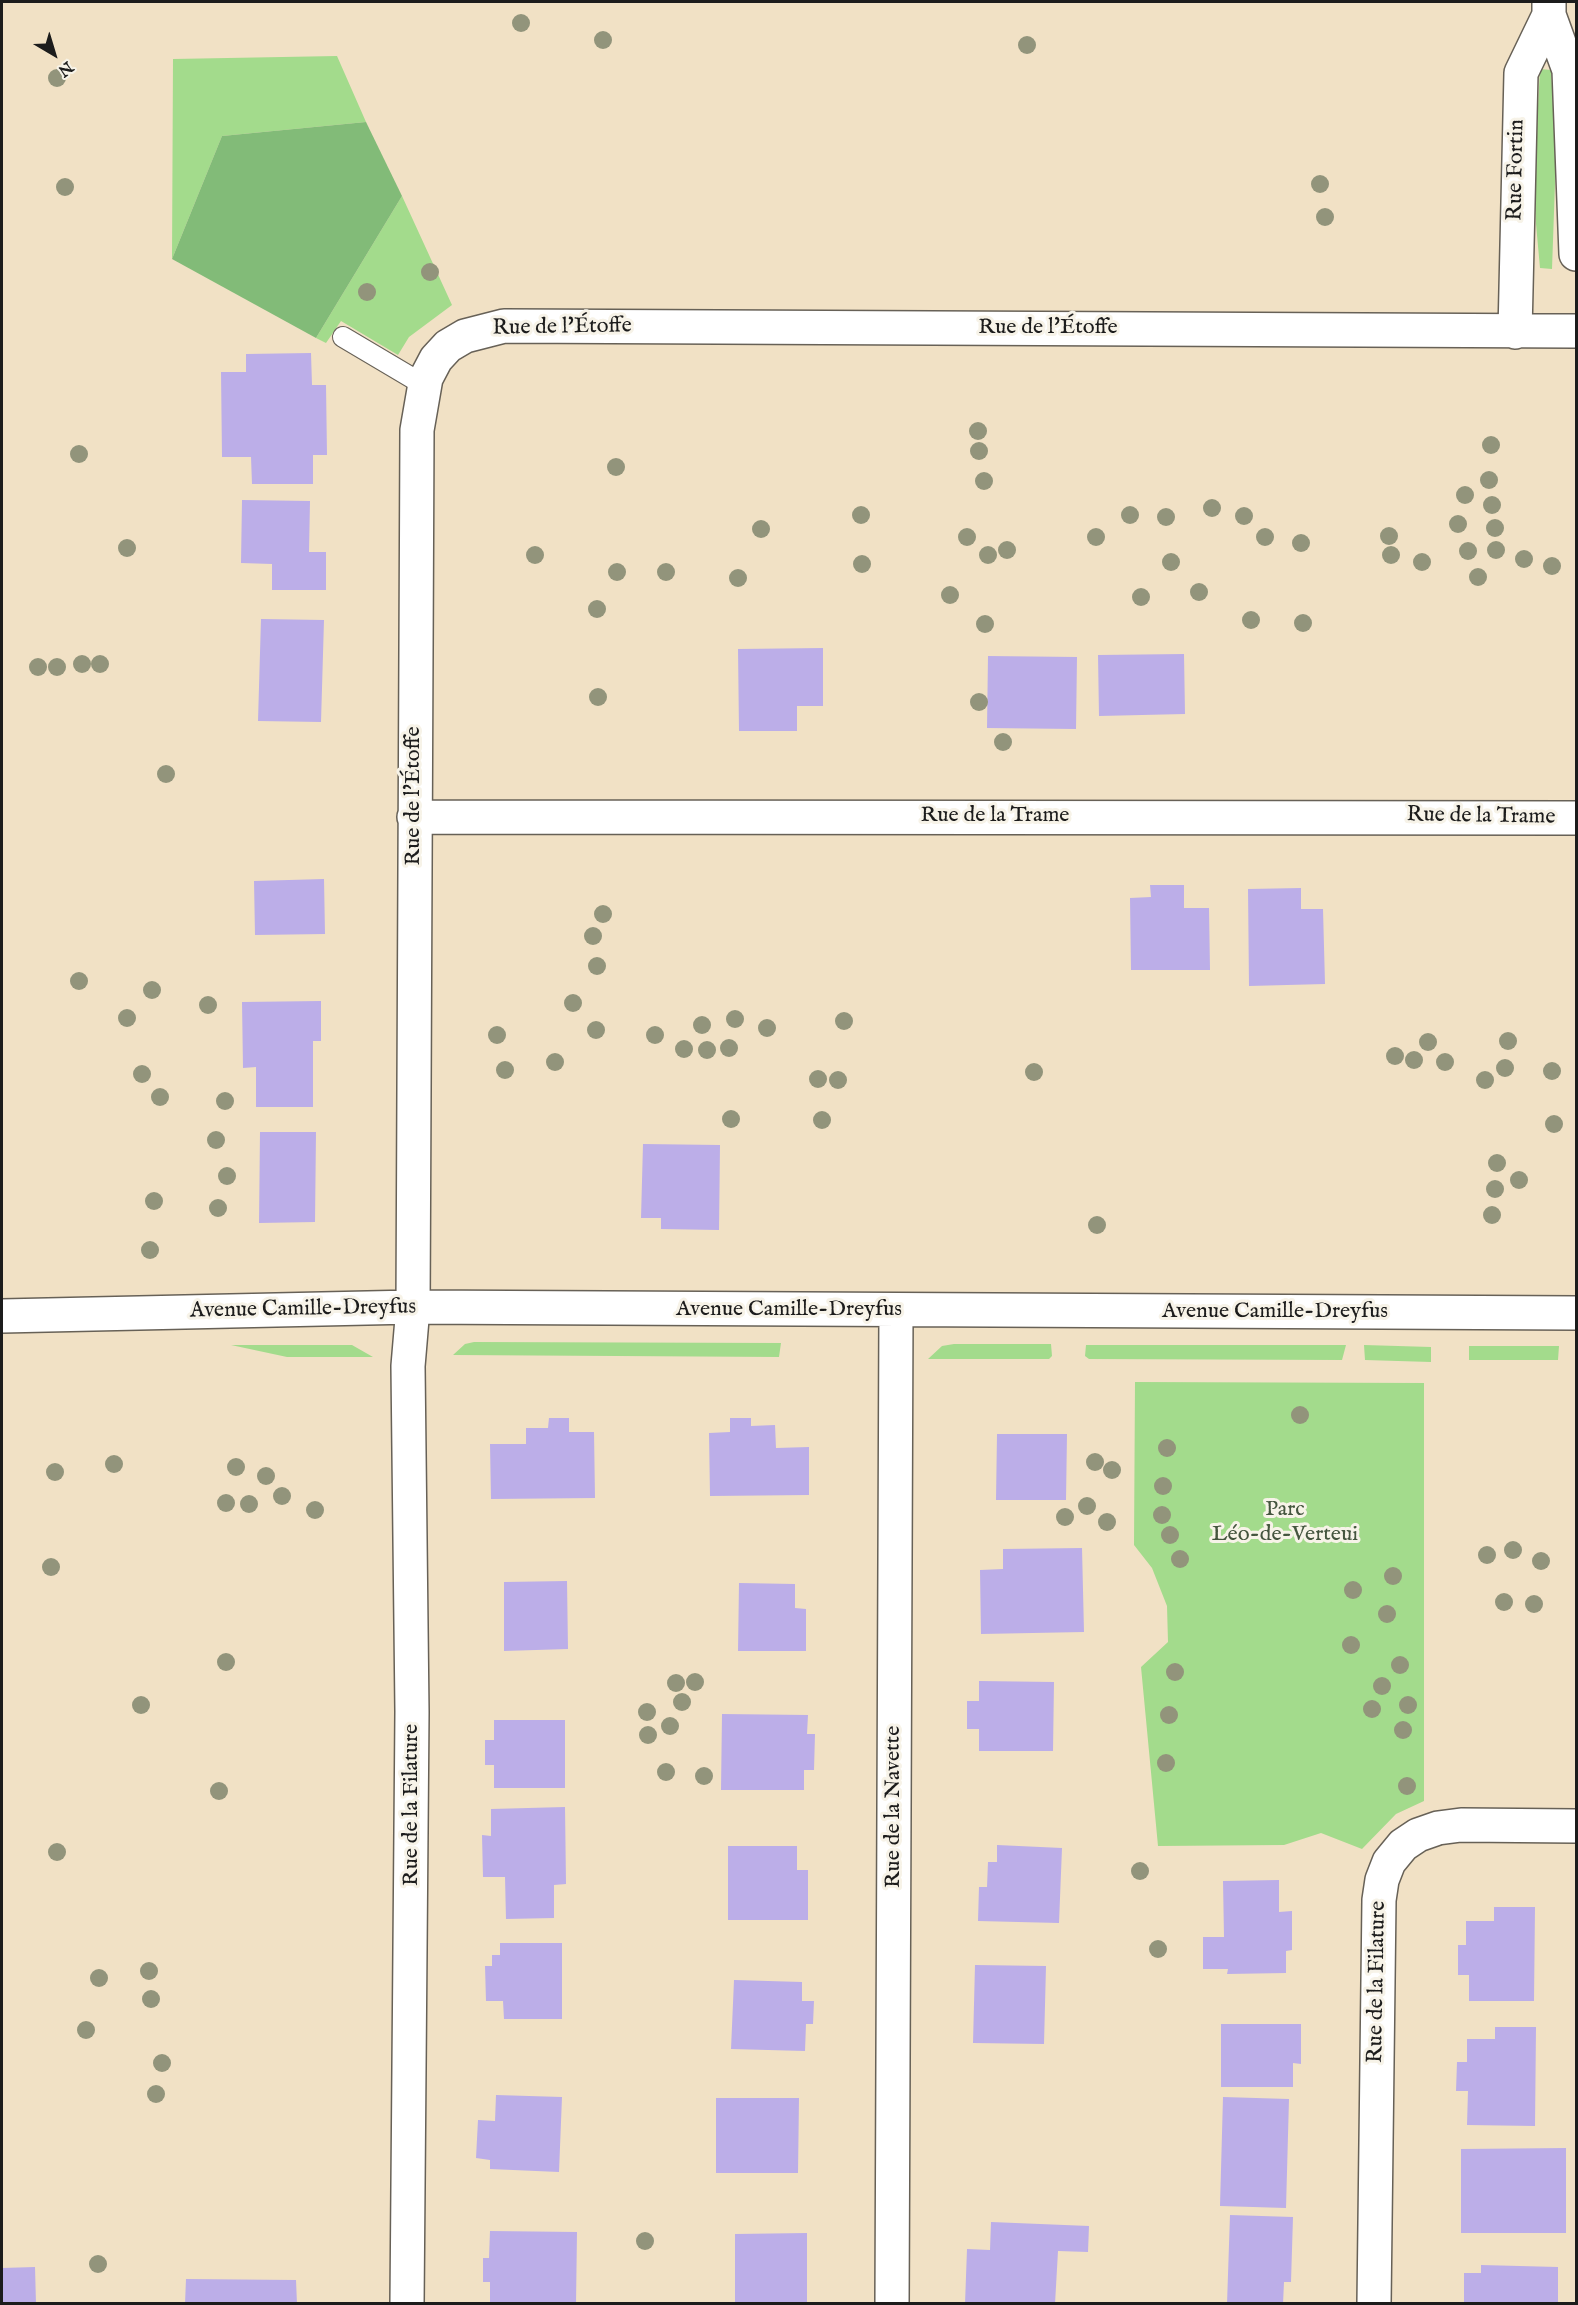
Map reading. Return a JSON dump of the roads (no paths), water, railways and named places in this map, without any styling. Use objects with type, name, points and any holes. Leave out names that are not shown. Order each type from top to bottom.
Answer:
[{"type":"street","name":"Rue Fortin","points":[[1549,8],[1569,70],[1576,254]]},
{"type":"street","name":"Rue Fortin","points":[[1515,332],[1521,73],[1549,8]]},
{"type":"street","name":"Rue de l'Étoffe","points":[[413,1307],[417,430],[424,385],[436,359],[448,346],[465,336],[504,326],[1576,331]]},
{"type":"street","name":"Rue de la Trame","points":[[414,817],[1576,818]]},
{"type":"street","name":"Avenue Camille-Dreyfus","points":[[2,1316],[413,1307],[1576,1313]]},
{"type":"street","name":"Rue de la Filature","points":[[408,2304],[412,1724],[408,1366],[413,1307]]},
{"type":"street","name":"Rue de la Navette","points":[[892,2304],[896,1311]]},
{"type":"street","name":"Rue de la Filature","points":[[1374,2304],[1378,1900],[1389,1862],[1403,1845],[1418,1835],[1438,1828],[1461,1825],[1576,1826]]},
{"type":"lane","points":[[343,337],[424,385]]},
{"type":"park label","name":"Parc Léo-de-Verteui","points":[[1285,1522]]}]
